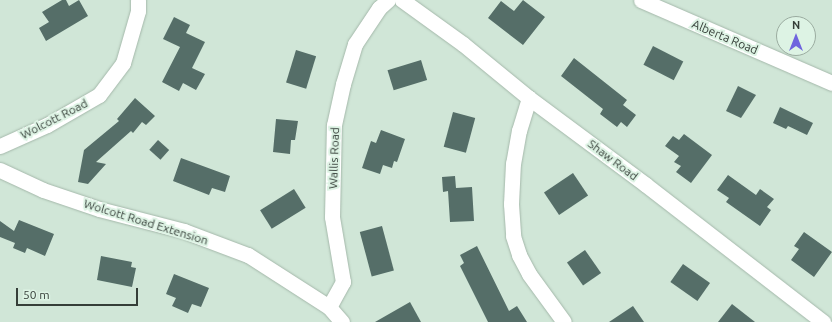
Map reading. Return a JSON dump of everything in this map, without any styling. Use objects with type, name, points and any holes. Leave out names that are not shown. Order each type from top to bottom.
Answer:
[{"type":"street","name":"Wolcott Road","points":[[0,146],[47,125],[99,95],[124,63],[138,11],[138,0]]},
{"type":"street","name":"Wallis Road","points":[[330,308],[343,282],[332,217],[332,174],[336,118],[342,84],[355,44],[379,8],[388,0]]},
{"type":"street","name":"Shaw Road","points":[[402,0],[464,44],[529,98],[646,185],[823,322]]},
{"type":"street","name":"Alberta Road","points":[[641,0],[832,83]]},
{"type":"street","points":[[529,98],[519,130],[513,163],[511,204],[513,236],[519,255],[529,274],[564,322]]},
{"type":"street","name":"Wolcott Road Extension","points":[[0,170],[43,190],[99,209],[184,231],[248,255],[330,308]]},
{"type":"street","points":[[330,308],[342,322]]},
{"type":"building","points":[[62,0],[66,0],[69,6],[79,0],[88,16],[46,41],[39,28],[49,22],[42,12]]},
{"type":"building","points":[[523,0],[545,17],[523,45],[488,18],[501,1],[514,11]]},
{"type":"building","points":[[174,17],[190,25],[186,33],[205,42],[192,68],[205,74],[196,90],[183,83],[179,91],[162,82],[180,47],[163,39]]},
{"type":"building","points":[[653,46],[683,61],[674,80],[643,65]]},
{"type":"building","points":[[296,50],[316,56],[306,89],[286,83]]},
{"type":"building","points":[[574,58],[627,100],[623,105],[636,115],[627,127],[621,122],[617,127],[600,114],[603,109],[561,76]]},
{"type":"building","points":[[421,60],[427,80],[394,90],[388,70]]},
{"type":"building","points":[[738,86],[756,95],[741,118],[726,111]]},
{"type":"building","points":[[135,98],[155,116],[146,125],[142,122],[133,133],[131,131],[96,162],[106,164],[88,184],[78,182],[84,150],[119,121],[117,119]]},
{"type":"building","points":[[780,107],[813,123],[807,135],[788,126],[786,129],[773,123]]},
{"type":"building","points":[[453,112],[475,118],[466,153],[444,147]]},
{"type":"building","points":[[276,119],[298,121],[295,140],[291,140],[290,154],[273,152]]},
{"type":"building","points":[[381,130],[405,139],[397,162],[394,161],[392,168],[383,165],[380,174],[362,168],[371,141],[376,143]]},
{"type":"building","points":[[684,134],[712,155],[691,183],[676,172],[681,166],[674,162],[679,156],[665,146],[673,136],[679,140]]},
{"type":"building","points":[[158,140],[169,150],[160,160],[149,150]]},
{"type":"building","points":[[181,158],[230,176],[225,192],[212,188],[209,195],[173,181]]},
{"type":"building","points":[[573,173],[588,195],[559,215],[544,193]]},
{"type":"building","points":[[728,175],[756,195],[760,189],[774,199],[767,207],[771,210],[760,226],[726,202],[729,198],[717,190]]},
{"type":"building","points":[[455,176],[456,188],[472,187],[474,221],[450,222],[448,191],[443,192],[442,177]]},
{"type":"building","points":[[294,189],[306,208],[272,229],[260,210]]},
{"type":"building","points":[[19,220],[54,234],[45,256],[27,248],[25,253],[13,248],[15,243],[0,237],[0,221],[14,231]]},
{"type":"building","points":[[382,226],[394,270],[372,276],[360,232]]},
{"type":"building","points":[[804,232],[832,252],[814,277],[791,260],[799,249],[794,246]]},
{"type":"building","points":[[477,246],[509,311],[517,306],[527,322],[488,322],[460,266],[464,263],[460,255]]},
{"type":"building","points":[[585,250],[601,273],[583,286],[567,263]]},
{"type":"building","points":[[101,256],[132,262],[131,267],[136,268],[132,287],[97,280]]},
{"type":"building","points":[[683,264],[710,283],[697,301],[670,282]]},
{"type":"building","points":[[174,274],[209,288],[201,307],[192,304],[188,313],[172,306],[176,298],[166,294]]},
{"type":"building","points":[[410,302],[421,322],[375,322]]},
{"type":"building","points":[[732,304],[755,322],[718,322]]},
{"type":"building","points":[[633,306],[644,322],[609,322]]}]
